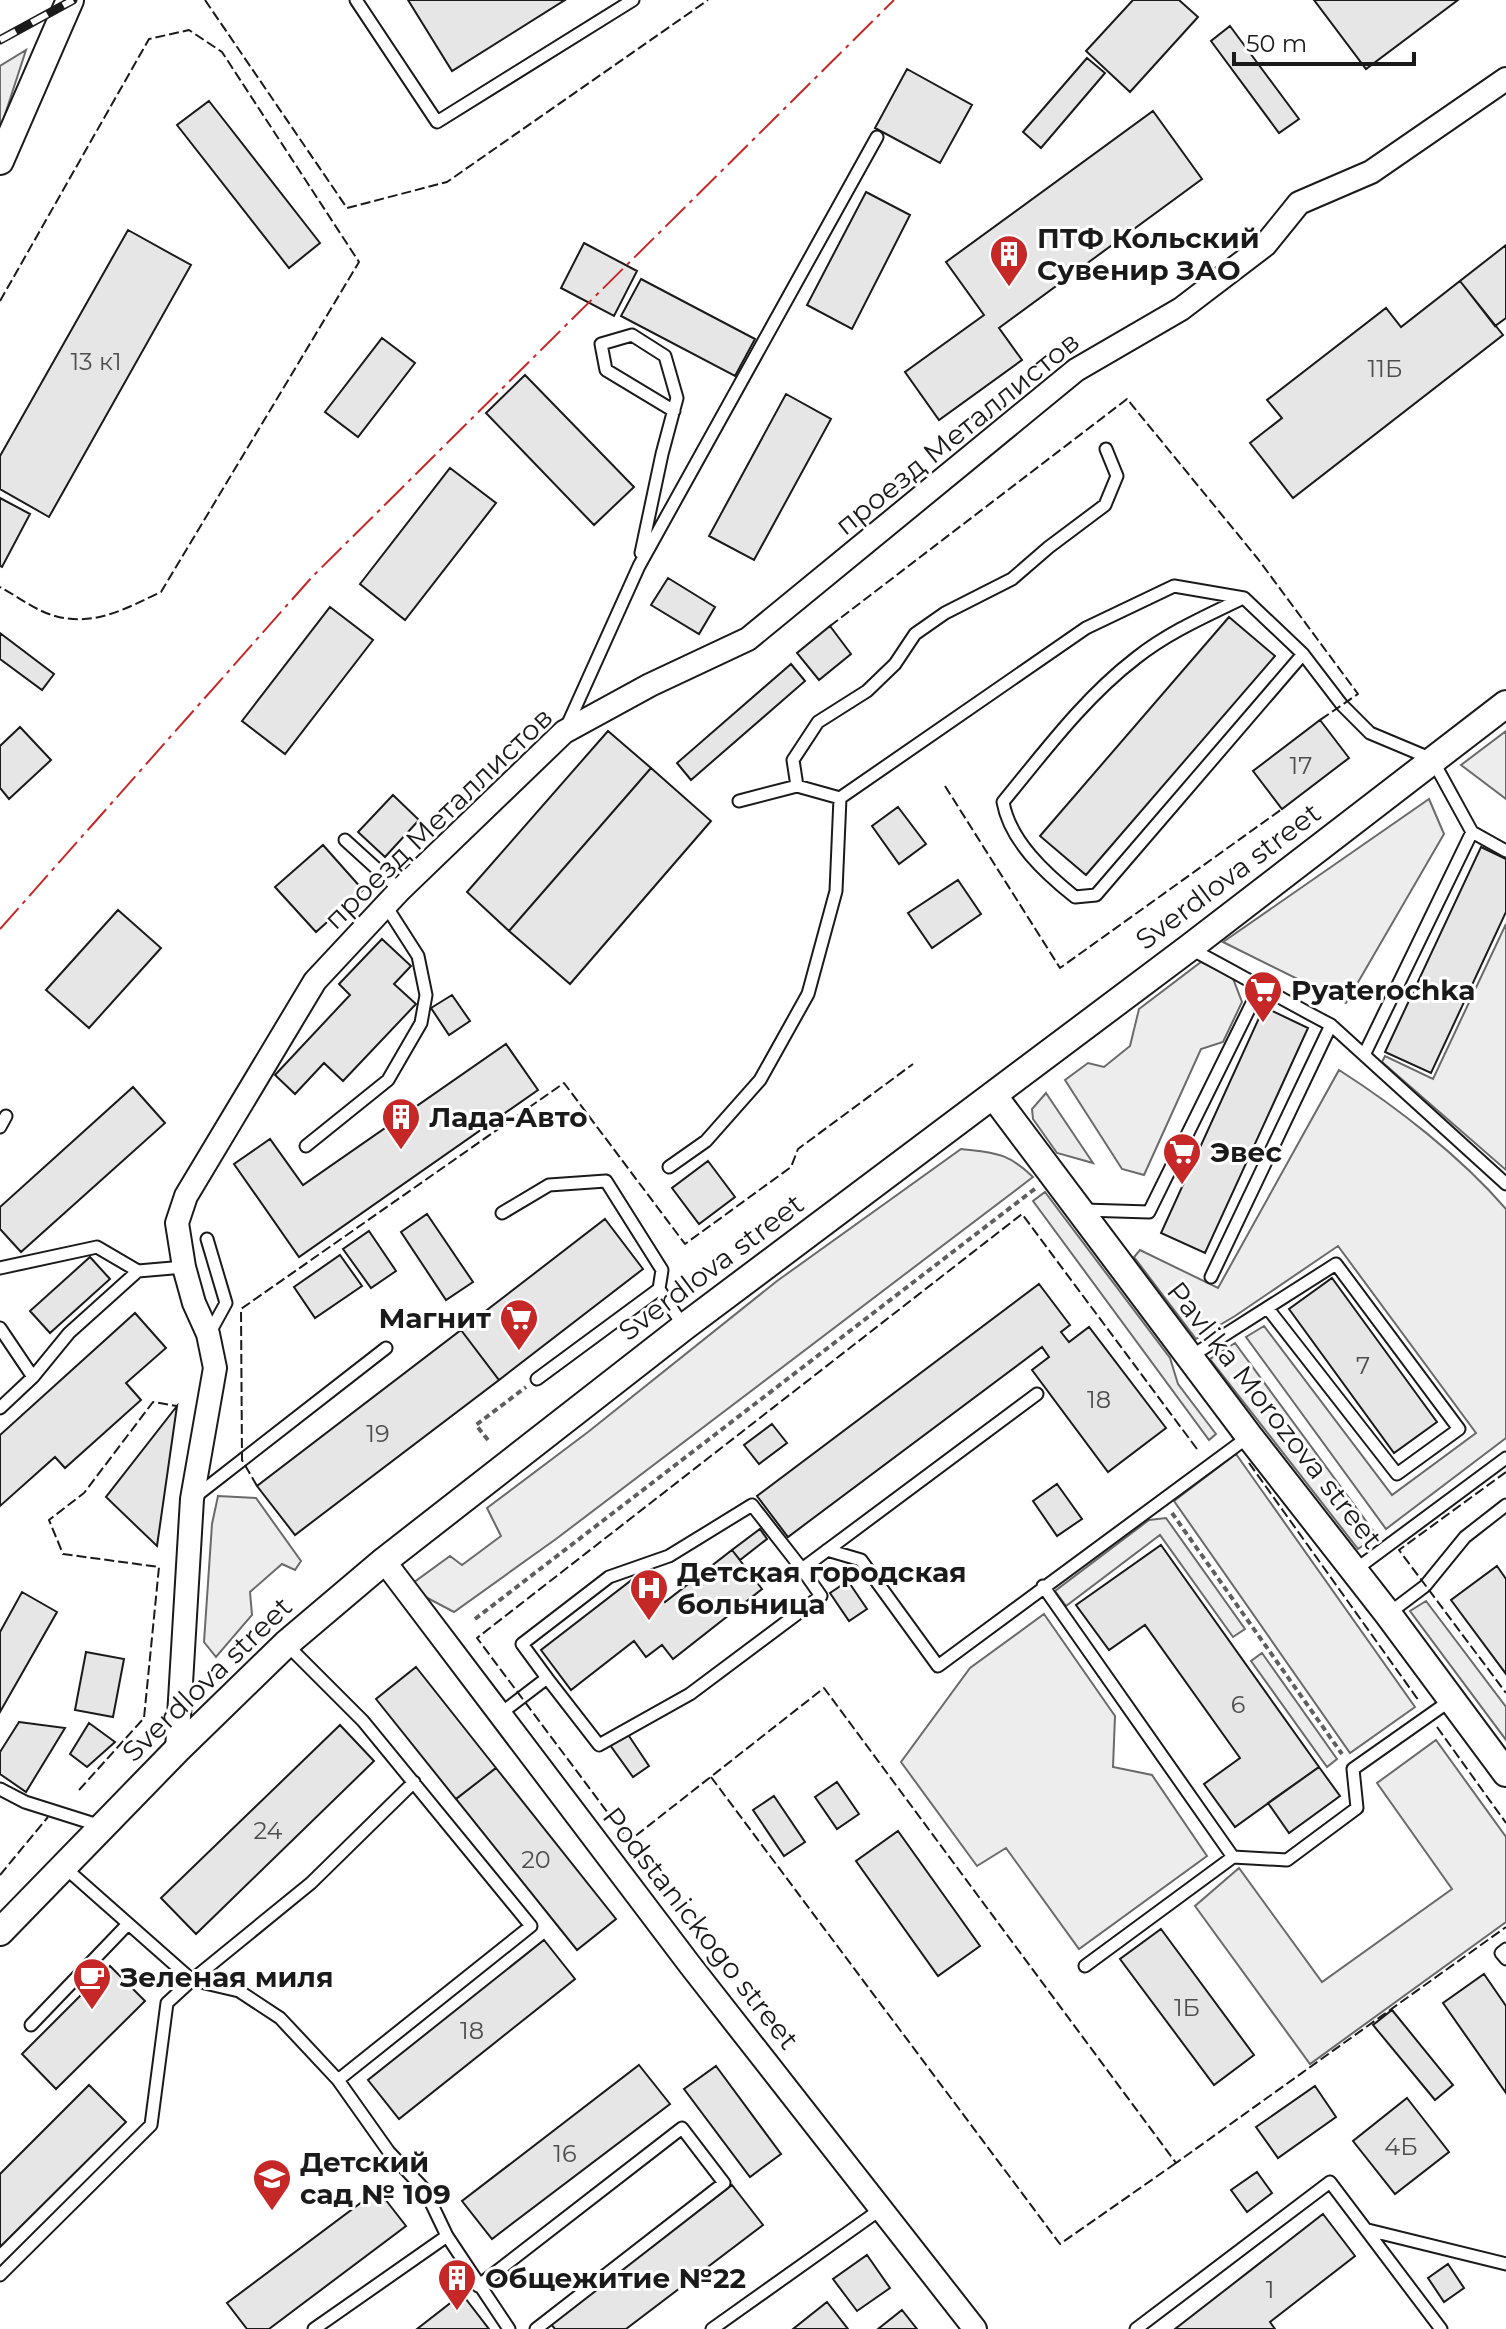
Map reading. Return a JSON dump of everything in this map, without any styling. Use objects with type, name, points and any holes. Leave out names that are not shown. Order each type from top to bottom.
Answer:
[{"type":"street","points":[[0,161],[70,0]]},
{"type":"street","name":"проезд Металлистов","points":[[177,1750],[192,1499],[215,1368],[208,1334],[194,1303],[184,1267],[177,1223],[186,1196],[315,981],[393,898],[564,732],[650,685],[748,639],[1076,370],[1181,309],[1230,273],[1265,245],[1299,203],[1371,172],[1506,79]]},
{"type":"street","name":"Sverdlova street","points":[[0,1932],[177,1750],[286,1644],[384,1561],[684,1327],[1189,948],[1506,704]]},
{"type":"street","name":"Pavlika Morozova street","points":[[993,1095],[1506,1773]]},
{"type":"street","name":"Podstanickogo street","points":[[384,1561],[690,1965],[975,2329]]},
{"type":"lane","points":[[356,0],[437,122],[633,0]]},
{"type":"lane","points":[[564,732],[639,566],[877,137]]},
{"type":"lane","points":[[639,566],[677,398],[665,356],[632,335],[601,344],[606,370],[674,411]]},
{"type":"lane","points":[[797,786],[793,760],[818,722],[867,691],[895,664],[915,634],[945,613],[1012,579],[1105,505],[1117,476],[1106,449]]},
{"type":"lane","points":[[840,798],[1086,628],[1174,586],[1244,598],[1303,654],[1342,705],[1370,733],[1432,759],[1472,832],[1506,851]]},
{"type":"lane","points":[[1244,598],[1177,630],[1136,658],[1079,708],[1003,802],[1006,818],[1048,875],[1075,897],[1096,895],[1303,654]]},
{"type":"lane","points":[[739,801],[797,786],[840,798]]},
{"type":"lane","points":[[669,1167],[706,1141],[760,1080],[808,994],[836,891],[840,798]]},
{"type":"lane","points":[[1364,1055],[1472,832]]},
{"type":"lane","points":[[306,1146],[388,1080],[421,1023],[426,995],[418,956],[393,898],[345,840]]},
{"type":"lane","points":[[1189,948],[1331,1025],[1506,1184]]},
{"type":"lane","points":[[1079,1210],[1149,1212],[1261,985]]},
{"type":"lane","points":[[1211,1277],[1331,1025]]},
{"type":"lane","points":[[502,1213],[549,1185],[606,1181],[662,1270],[659,1289],[684,1327]]},
{"type":"lane","points":[[207,1239],[226,1303],[208,1334]]},
{"type":"lane","points":[[0,1268],[97,1247],[138,1271],[184,1267]]},
{"type":"lane","points":[[1190,1358],[1269,1310],[1336,1264],[1459,1429],[1397,1474],[1269,1310]]},
{"type":"lane","points":[[0,1408],[33,1377],[69,1333],[138,1271]]},
{"type":"lane","points":[[537,1379],[659,1289]]},
{"type":"lane","points":[[0,1328],[33,1377]]},
{"type":"lane","points":[[192,1499],[386,1348]]},
{"type":"lane","points":[[802,1569],[1037,1394]]},
{"type":"lane","points":[[827,1550],[861,1560],[938,1666],[1249,1436]]},
{"type":"lane","points":[[1355,1570],[1506,1458]]},
{"type":"lane","points":[[752,1505],[821,1596],[690,1694],[599,1745],[547,1678],[522,1644],[609,1577],[669,1556],[752,1505]]},
{"type":"lane","points":[[1388,1614],[1425,1586],[1465,1537],[1506,1505]]},
{"type":"lane","points":[[1043,1586],[1233,1857]]},
{"type":"lane","points":[[286,1644],[363,1721],[531,1926],[338,2080]]},
{"type":"lane","points":[[500,1714],[547,1678]]},
{"type":"lane","points":[[1085,1966],[1233,1857],[1287,1860],[1357,1808],[1353,1769],[1451,1700]]},
{"type":"lane","points":[[0,2275],[151,2125],[167,2003],[311,1883],[414,1782]]},
{"type":"lane","points":[[0,1789],[25,1802],[102,1826]]},
{"type":"lane","points":[[63,1866],[192,1980],[239,1991],[280,2018],[338,2080],[389,2152],[425,2190],[447,2236],[509,2329]]},
{"type":"lane","points":[[31,2025],[127,1925]]},
{"type":"lane","points":[[1506,1949],[1501,1953],[1506,1959]]},
{"type":"lane","points":[[478,2286],[682,2128],[724,2183],[536,2329]]},
{"type":"lane","points":[[1136,2329],[1330,2182],[1441,2329]]},
{"type":"lane","points":[[712,2329],[881,2209]]},
{"type":"lane","points":[[1368,2230],[1506,2264]]},
{"type":"lane","points":[[314,2329],[447,2236]]},
{"type":"path","points":[[475,1619],[1053,1174]]},
{"type":"path","points":[[488,1440],[476,1425],[537,1379]]},
{"type":"path","points":[[1166,1504],[1353,1769]]},
{"type":"shaded area","points":[[26,50],[0,130],[0,66]]},
{"type":"shaded area","points":[[1506,731],[1506,799],[1461,765]]},
{"type":"shaded area","points":[[1429,799],[1444,834],[1346,1003],[1223,942]]},
{"type":"shaded area","points":[[1506,924],[1506,1170],[1382,1062],[1385,1056],[1433,1079]]},
{"type":"shaded area","points":[[1201,962],[1232,976],[1242,1002],[1223,1042],[1201,1049],[1144,1175],[1122,1169],[1065,1080],[1088,1063],[1104,1067],[1130,1046],[1139,1009]]},
{"type":"shaded area","points":[[1339,1070],[1427,1134],[1506,1209],[1506,1438],[1386,1529],[1246,1337],[1264,1326],[1392,1495],[1476,1433],[1338,1246],[1196,1339],[1134,1257],[1140,1250],[1218,1288]]},
{"type":"shaded area","points":[[1046,1093],[1093,1163],[1057,1153],[1033,1119],[1032,1109]]},
{"type":"shaded area","points":[[961,1149],[1000,1155],[1033,1177],[556,1539],[454,1612],[416,1592],[413,1583],[450,1556],[462,1565],[501,1536],[487,1508],[588,1432],[777,1281]]},
{"type":"shaded area","points":[[1045,1192],[1170,1358],[1178,1384],[1216,1434],[1209,1440],[1033,1201]]},
{"type":"shaded area","points":[[1235,1343],[1377,1536],[1358,1549],[1210,1359]]},
{"type":"shaded area","points":[[1236,1454],[1415,1707],[1350,1753],[1174,1501]]},
{"type":"shaded area","points":[[218,1496],[256,1498],[301,1561],[295,1570],[282,1564],[250,1592],[252,1615],[216,1657],[204,1642],[212,1524]]},
{"type":"shaded area","points":[[1166,1518],[1245,1629],[1233,1637],[1160,1535],[1066,1606],[1055,1591],[1149,1520]]},
{"type":"shaded area","points":[[1426,1601],[1506,1707],[1506,1740],[1410,1611]]},
{"type":"shaded area","points":[[1044,1614],[1115,1716],[1113,1767],[1152,1775],[1207,1856],[1079,1949],[1006,1848],[977,1866],[901,1762],[970,1668]]},
{"type":"shaded area","points":[[1262,1653],[1337,1759],[1327,1767],[1251,1661]]},
{"type":"shaded area","points":[[1436,1740],[1506,1837],[1506,1922],[1310,2064],[1195,1906],[1239,1868],[1322,1982],[1452,1889],[1377,1783]]},
{"type":"building","points":[[408,0],[565,0],[452,71]]},
{"type":"building","points":[[1133,0],[1179,0],[1198,17],[1130,92],[1086,51]]},
{"type":"building","points":[[1314,0],[1458,0],[1366,69]]},
{"type":"building","points":[[1230,26],[1299,119],[1279,133],[1211,41]]},
{"type":"building","points":[[1087,58],[1105,73],[1041,148],[1023,132]]},
{"type":"building","points":[[907,69],[972,105],[940,163],[875,128]]},
{"type":"building","points":[[209,101],[320,243],[289,268],[177,125]]},
{"type":"building","name":"ПТФ Кольский Сувенир ЗАО","points":[[1153,111],[1202,179],[999,328],[1022,360],[939,420],[905,372],[984,315],[946,262]]},
{"type":"building","points":[[866,192],[910,215],[852,329],[807,305]]},
{"type":"building","points":[[128,230],[191,265],[49,517],[0,489],[0,456]]},
{"type":"building","points":[[584,243],[637,271],[614,316],[561,288]]},
{"type":"building","points":[[1506,245],[1506,318],[1495,326],[1460,281]]},
{"type":"building","points":[[641,279],[755,339],[735,376],[621,316]]},
{"type":"building","points":[[1460,281],[1503,335],[1293,498],[1250,443],[1282,418],[1267,400],[1386,308],[1401,327]]},
{"type":"building","points":[[382,338],[415,363],[358,437],[325,412]]},
{"type":"building","points":[[525,375],[634,487],[594,525],[486,413]]},
{"type":"building","points":[[786,394],[831,419],[754,560],[709,536]]},
{"type":"building","points":[[450,468],[496,503],[405,620],[360,584]]},
{"type":"building","points":[[0,498],[30,514],[2,567],[0,566]]},
{"type":"building","points":[[668,578],[715,607],[699,634],[651,605]]},
{"type":"building","points":[[330,607],[373,640],[285,754],[242,721]]},
{"type":"building","points":[[1229,617],[1275,656],[1086,875],[1040,836]]},
{"type":"building","points":[[830,626],[851,654],[819,680],[797,653]]},
{"type":"building","points":[[0,633],[54,674],[42,690],[0,659]]},
{"type":"building","points":[[791,664],[805,681],[691,780],[677,763]]},
{"type":"building","points":[[1320,720],[1349,758],[1282,809],[1253,771]]},
{"type":"building","points":[[20,727],[51,760],[9,799],[0,788],[0,746]]},
{"type":"building","points":[[608,731],[651,768],[509,931],[467,892]]},
{"type":"building","points":[[651,768],[711,821],[570,984],[509,931]]},
{"type":"building","points":[[393,795],[419,820],[385,857],[358,832]]},
{"type":"building","points":[[898,807],[926,844],[899,864],[872,826]]},
{"type":"building","points":[[323,845],[363,890],[316,932],[275,887]]},
{"type":"building","points":[[1481,847],[1506,859],[1506,912],[1431,1073],[1385,1052]]},
{"type":"building","points":[[958,880],[981,914],[932,948],[908,913]]},
{"type":"building","points":[[118,910],[161,948],[89,1028],[46,990]]},
{"type":"building","points":[[382,939],[411,966],[394,984],[416,1004],[343,1081],[324,1063],[295,1094],[275,1075],[350,995],[339,984]]},
{"type":"building","points":[[452,995],[470,1021],[449,1035],[431,1008]]},
{"type":"building","points":[[1264,1007],[1308,1028],[1205,1253],[1161,1233]]},
{"type":"building","name":"Лада-Авто","points":[[506,1044],[538,1090],[299,1257],[234,1164],[270,1139],[303,1185]]},
{"type":"building","points":[[133,1087],[165,1123],[21,1252],[0,1229],[0,1207]]},
{"type":"building","points":[[708,1161],[735,1197],[699,1224],[672,1188]]},
{"type":"building","points":[[427,1214],[473,1282],[446,1300],[401,1232]]},
{"type":"building","points":[[605,1219],[643,1269],[499,1380],[461,1330]]},
{"type":"building","points":[[369,1231],[396,1271],[371,1288],[343,1249]]},
{"type":"building","points":[[340,1255],[362,1286],[315,1318],[294,1287]]},
{"type":"building","points":[[90,1257],[110,1279],[50,1333],[30,1311]]},
{"type":"building","points":[[1332,1278],[1437,1422],[1394,1453],[1289,1309]]},
{"type":"building","points":[[1039,1284],[1070,1325],[1061,1332],[1069,1342],[1089,1327],[1166,1428],[1108,1472],[1032,1370],[1049,1357],[1042,1347],[788,1537],[757,1496]]},
{"type":"building","points":[[135,1313],[166,1348],[126,1383],[141,1400],[65,1468],[55,1457],[0,1506],[0,1435]]},
{"type":"building","points":[[461,1330],[499,1380],[295,1535],[257,1486]]},
{"type":"building","points":[[177,1406],[157,1546],[106,1497]]},
{"type":"building","points":[[772,1424],[787,1443],[759,1464],[744,1445]]},
{"type":"building","points":[[1057,1484],[1082,1519],[1057,1536],[1033,1501]]},
{"type":"building","points":[[760,1529],[767,1539],[740,1560],[732,1550]]},
{"type":"building","points":[[1161,1545],[1319,1767],[1235,1827],[1204,1784],[1240,1758],[1145,1625],[1109,1650],[1076,1605]]},
{"type":"building","name":"Детская городская больница","points":[[732,1550],[762,1589],[673,1659],[662,1645],[646,1657],[634,1641],[571,1690],[541,1650],[642,1572],[665,1602]]},
{"type":"building","points":[[1497,1566],[1506,1579],[1506,1674],[1451,1600]]},
{"type":"building","points":[[848,1581],[867,1609],[849,1621],[830,1593]]},
{"type":"building","points":[[22,1592],[57,1612],[0,1712],[0,1632]]},
{"type":"building","points":[[86,1652],[124,1659],[113,1717],[75,1710]]},
{"type":"building","points":[[416,1667],[496,1768],[456,1799],[376,1699]]},
{"type":"building","points":[[19,1722],[65,1728],[26,1792],[0,1774],[0,1752]]},
{"type":"building","points":[[89,1723],[115,1742],[87,1767],[70,1754]]},
{"type":"building","points":[[340,1725],[374,1761],[196,1934],[161,1898]]},
{"type":"building","points":[[627,1733],[649,1766],[633,1777],[610,1745]]},
{"type":"building","points":[[1319,1767],[1340,1796],[1289,1833],[1268,1803]]},
{"type":"building","points":[[496,1768],[616,1919],[577,1950],[456,1799]]},
{"type":"building","points":[[837,1782],[859,1814],[837,1829],[815,1797]]},
{"type":"building","points":[[774,1796],[805,1842],[784,1856],[753,1810]]},
{"type":"building","points":[[898,1831],[980,1946],[938,1976],[856,1861]]},
{"type":"building","points":[[1161,1929],[1254,2055],[1214,2085],[1120,1959]]},
{"type":"building","points":[[544,1940],[575,1979],[399,2119],[368,2080]]},
{"type":"building","points":[[110,1966],[145,2001],[56,2089],[22,2054]]},
{"type":"building","points":[[1484,1974],[1506,2006],[1506,2093],[1443,2003]]},
{"type":"building","points":[[1392,2010],[1453,2085],[1435,2100],[1373,2025]]},
{"type":"building","points":[[639,2065],[670,2104],[492,2239],[462,2201]]},
{"type":"building","points":[[716,2066],[781,2154],[750,2177],[684,2089]]},
{"type":"building","points":[[89,2085],[126,2122],[0,2247],[0,2174]]},
{"type":"building","points":[[1315,2086],[1336,2117],[1278,2158],[1256,2127]]},
{"type":"building","points":[[1407,2098],[1449,2152],[1395,2194],[1353,2141]]},
{"type":"building","points":[[1257,2172],[1272,2193],[1247,2212],[1231,2190]]},
{"type":"building","points":[[732,2185],[763,2225],[626,2329],[555,2329],[550,2323]]},
{"type":"building","points":[[378,2190],[406,2226],[269,2329],[247,2329],[227,2303]]},
{"type":"building","points":[[1323,2214],[1355,2256],[1270,2322],[1275,2329],[1175,2329]]},
{"type":"building","points":[[867,2255],[890,2288],[857,2311],[833,2279]]},
{"type":"building","points":[[1448,2264],[1464,2288],[1444,2302],[1428,2278]]},
{"type":"building","name":"Общежитие №22","points":[[462,2294],[489,2329],[417,2329]]},
{"type":"building","points":[[827,2302],[848,2329],[793,2329]]},
{"type":"building","points":[[902,2310],[917,2329],[878,2329]]},
{"type":"railway","points":[[0,40],[73,0]]},
{"type":"fence","points":[[205,0],[347,208],[447,182],[708,0]]},
{"type":"fence","points":[[0,301],[149,39],[189,30],[222,52],[359,262],[161,592],[110,614],[69,619],[41,611],[0,587]]},
{"type":"fence","points":[[830,626],[1127,399],[1258,559],[1358,694],[1320,720]]},
{"type":"fence","points":[[945,786],[1060,968],[1282,809]]},
{"type":"fence","points":[[257,1486],[242,1460],[241,1309],[564,1083],[685,1244],[791,1167],[798,1149],[913,1064]]},
{"type":"fence","points":[[1197,1449],[1022,1214],[477,1638],[629,1841],[824,1688],[1176,2163],[1506,1927]]},
{"type":"fence","points":[[79,1790],[144,1718],[159,1567],[63,1554],[49,1520],[84,1493],[153,1402],[177,1406]]},
{"type":"fence","points":[[1249,1463],[1419,1701]]},
{"type":"fence","points":[[1506,1472],[1399,1550],[1506,1693]]},
{"type":"fence","points":[[1437,1727],[1506,1823]]},
{"type":"fence","points":[[711,1777],[1060,2244],[1176,2163]]},
{"type":"fence","points":[[0,1875],[48,1817]]},
{"type":"power","points":[[0,929],[312,577],[894,0]]},
{"type":"place","name":"ПТФ Кольский Сувенир ЗАО","points":[[1009,288]]},
{"type":"place","name":"Pyaterochka","points":[[1263,1024]]},
{"type":"place","name":"Лада-Авто","points":[[401,1151]]},
{"type":"place","name":"Эвес","points":[[1182,1186]]},
{"type":"place","name":"Магнит","points":[[519,1352]]},
{"type":"place","name":"Детская городская больница","points":[[649,1622]]},
{"type":"place","name":"Зеленая миля","points":[[92,2011]]},
{"type":"place","name":"Детский сад № 109","points":[[272,2212]]},
{"type":"place","name":"Общежитие №22","points":[[457,2312]]}]
